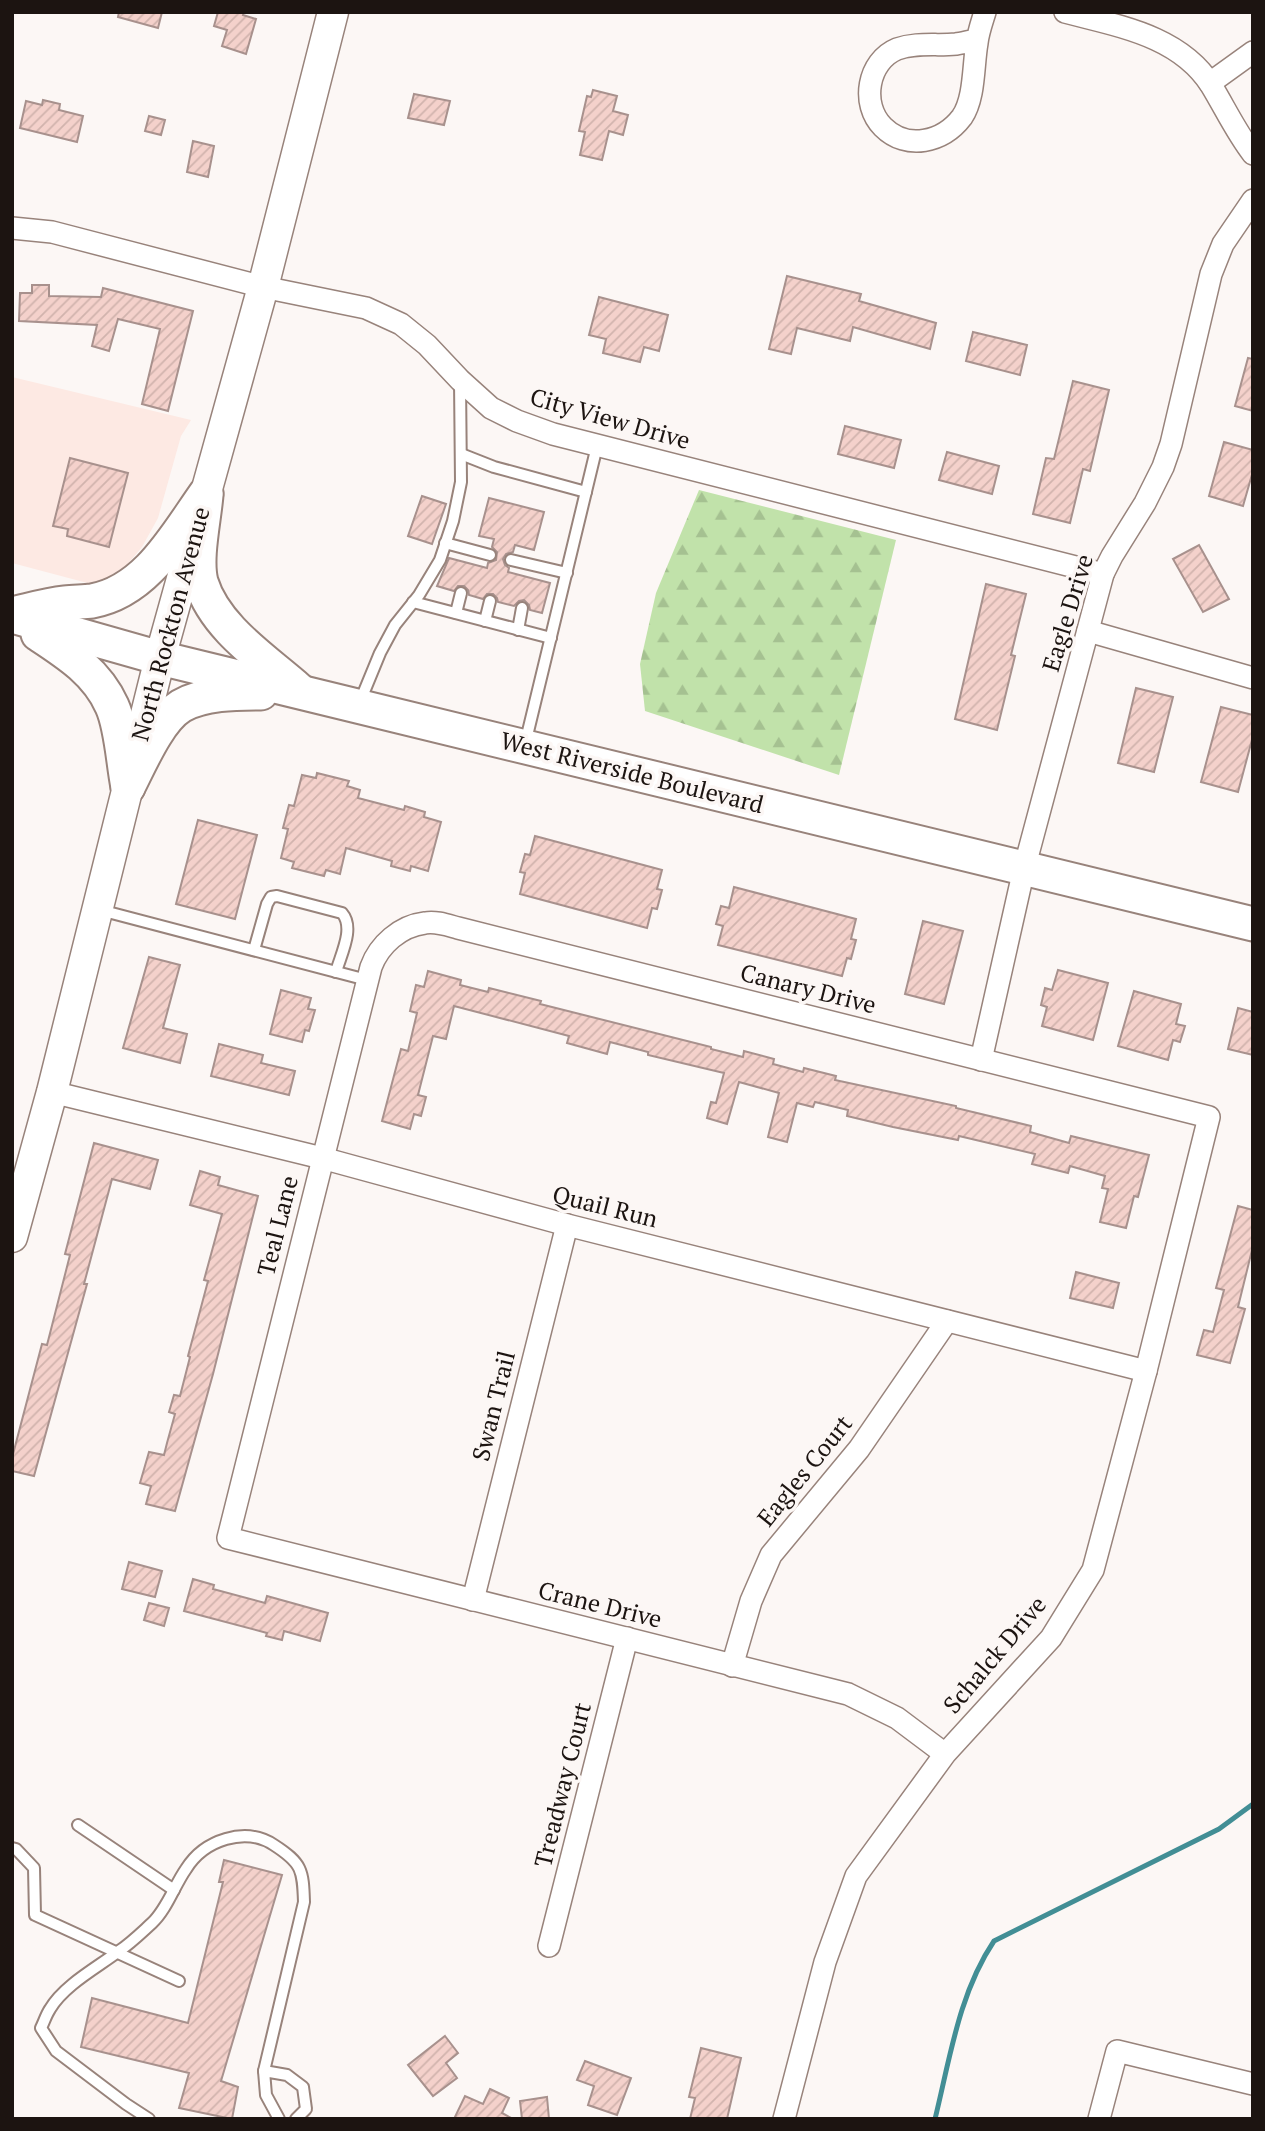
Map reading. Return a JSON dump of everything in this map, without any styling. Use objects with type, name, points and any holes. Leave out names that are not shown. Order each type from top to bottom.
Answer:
[{"type":"main road","points":[[12,616],[63,603],[93,601],[135,581],[155,565],[206,493]]},
{"type":"main road","points":[[206,493],[200,563],[201,581],[212,605],[228,627],[302,693]]},
{"type":"main road","points":[[12,616],[75,658],[97,680],[113,707],[128,787]]},
{"type":"main road","name":"West Riverside Boulevard","points":[[12,616],[160,658],[1253,924]]},
{"type":"main road","points":[[128,787],[163,723],[180,706],[205,698],[238,693],[302,693]]},
{"type":"street","name":"North Rockton Avenue","points":[[12,1237],[52,1092],[160,658],[263,287],[333,12]]},
{"type":"street","points":[[977,40],[956,44],[922,44],[897,50],[881,61],[871,76],[871,97],[874,113],[883,127],[901,138],[918,142],[939,138],[953,128],[964,113],[970,96],[977,40],[985,12]]},
{"type":"street","points":[[1065,12],[1140,32],[1167,44],[1190,61],[1210,83],[1232,125],[1253,154]]},
{"type":"street","points":[[1210,83],[1253,52]]},
{"type":"street","name":"Eagle Drive","points":[[981,1060],[1024,869],[1103,574],[1163,467],[1171,444],[1211,274],[1228,235],[1253,200]]},
{"type":"street","name":"City View Drive","points":[[12,228],[52,232],[87,240],[263,287],[366,309],[401,324],[427,345],[491,408],[553,434],[1103,574]]},
{"type":"street","points":[[1088,631],[1253,678]]},
{"type":"street","name":"Canary Drive","points":[[396,935],[426,922],[443,924],[1209,1117]]},
{"type":"street","name":"Teal Lane","points":[[228,1538],[367,980],[377,953],[396,935]]},
{"type":"street","name":"Quail Run","points":[[52,1092],[322,1158],[567,1225],[1146,1371]]},
{"type":"street","name":"Schalck Drive","points":[[784,2119],[825,1962],[856,1876],[945,1754],[1051,1638],[1093,1570],[1209,1117]]},
{"type":"street","name":"Swan Trail","points":[[473,1600],[567,1225]]},
{"type":"street","name":"Eagles Court","points":[[732,1667],[751,1601],[771,1555],[859,1449],[947,1321]]},
{"type":"street","name":"Crane Drive","points":[[228,1538],[732,1667],[848,1694],[897,1718],[945,1754]]},
{"type":"street","name":"Treadway Court","points":[[549,1945],[627,1638]]},
{"type":"street","points":[[1099,2119],[1116,2051],[1253,2084]]},
{"type":"lane","points":[[358,706],[395,625],[440,560],[453,521],[461,482],[460,380]]},
{"type":"lane","points":[[524,747],[597,446]]},
{"type":"lane","points":[[461,454],[494,467],[586,492]]},
{"type":"lane","points":[[446,543],[490,555]]},
{"type":"lane","points":[[468,563],[471,550]]},
{"type":"lane","points":[[511,561],[566,573]]},
{"type":"lane","points":[[529,578],[532,566]]},
{"type":"lane","points":[[456,614],[461,593]]},
{"type":"lane","points":[[485,621],[490,601]]},
{"type":"lane","points":[[413,602],[551,638]]},
{"type":"lane","points":[[518,630],[522,608]]},
{"type":"lane","points":[[254,950],[271,897],[277,896],[342,913],[349,927],[336,972]]},
{"type":"lane","points":[[97,910],[367,980]]},
{"type":"lane","points":[[79,1825],[174,1890]]},
{"type":"lane","points":[[149,2119],[56,2052],[41,2028],[51,2007],[93,1967],[117,1953],[158,1918],[187,1866],[211,1845],[230,1836],[271,1843],[294,1859],[304,1875],[304,1902],[264,2071],[267,2095],[279,2119]]},
{"type":"lane","points":[[12,1849],[16,1849],[34,1868],[35,1915],[179,1981]]},
{"type":"lane","points":[[264,2071],[287,2076],[303,2087],[306,2109],[296,2119]]},
{"type":"shaded area","points":[[12,377],[191,420],[181,436],[158,518],[142,547],[126,566],[95,585],[12,563]]},
{"type":"green space","points":[[699,490],[896,540],[839,775],[645,711],[640,664],[656,593]]},
{"type":"building","points":[[119,12],[162,12],[158,28],[118,17]]},
{"type":"building","points":[[218,12],[244,12],[243,15],[256,19],[246,54],[222,46],[227,30],[214,26]]},
{"type":"building","points":[[593,90],[617,96],[613,111],[628,115],[623,135],[609,131],[602,160],[580,155],[585,132],[579,131],[587,96],[591,97]]},
{"type":"building","points":[[414,94],[450,101],[444,125],[408,118]]},
{"type":"building","points":[[43,100],[60,104],[59,110],[83,116],[77,142],[20,128],[26,101],[42,105]]},
{"type":"building","points":[[149,116],[165,120],[161,135],[145,131]]},
{"type":"building","points":[[193,141],[214,146],[208,177],[187,172]]},
{"type":"building","points":[[787,276],[861,294],[859,301],[936,323],[930,349],[853,327],[850,341],[797,328],[791,354],[769,349]]},
{"type":"building","points":[[32,285],[49,285],[49,296],[101,297],[103,288],[193,311],[168,411],[142,404],[160,329],[118,319],[109,351],[92,346],[97,325],[19,321],[20,293],[32,293]]},
{"type":"building","points":[[599,297],[668,315],[659,351],[644,347],[640,362],[603,353],[606,339],[589,335]]},
{"type":"building","points":[[973,332],[1027,345],[1020,375],[966,361]]},
{"type":"building","points":[[1248,358],[1253,359],[1253,411],[1235,406]]},
{"type":"building","points":[[1073,381],[1109,390],[1090,471],[1083,469],[1070,523],[1033,514],[1046,458],[1054,459]]},
{"type":"building","points":[[845,426],[901,440],[894,468],[838,454]]},
{"type":"building","points":[[1224,442],[1253,450],[1253,471],[1243,506],[1209,496]]},
{"type":"building","points":[[947,452],[999,466],[992,494],[939,480]]},
{"type":"building","points":[[70,458],[128,473],[109,547],[67,536],[68,529],[53,526]]},
{"type":"building","points":[[422,496],[446,504],[432,544],[408,536]]},
{"type":"building","points":[[489,498],[544,512],[534,550],[515,545],[513,552],[506,554],[503,559],[509,568],[508,572],[550,583],[542,613],[530,610],[524,600],[514,606],[498,602],[493,594],[487,594],[483,599],[469,595],[464,586],[458,586],[454,591],[437,586],[449,558],[487,568],[488,563],[496,560],[497,552],[492,547],[494,539],[479,536]]},
{"type":"building","points":[[1199,545],[1229,599],[1203,612],[1173,559]]},
{"type":"building","points":[[986,584],[1026,594],[1011,655],[1015,656],[997,730],[955,719]]},
{"type":"building","points":[[1136,688],[1173,697],[1154,772],[1118,763]]},
{"type":"building","points":[[1221,707],[1253,715],[1253,736],[1238,792],[1201,782]]},
{"type":"building","points":[[317,773],[349,781],[347,786],[360,790],[358,798],[404,810],[405,806],[425,812],[424,817],[441,822],[428,871],[411,866],[410,871],[391,866],[392,861],[346,848],[340,874],[326,870],[324,876],[292,868],[294,862],[281,858],[288,829],[283,828],[289,805],[294,806],[302,775],[316,778]]},
{"type":"building","points":[[198,820],[257,835],[235,919],[176,904]]},
{"type":"building","points":[[535,836],[662,870],[657,889],[662,890],[657,909],[652,908],[647,928],[520,894],[525,873],[520,872],[525,854],[530,855]]},
{"type":"building","points":[[734,887],[856,919],[851,939],[856,940],[851,959],[847,958],[842,976],[718,945],[723,926],[716,924],[721,906],[729,908]]},
{"type":"building","points":[[923,921],[963,931],[944,1004],[905,994]]},
{"type":"building","points":[[149,957],[180,965],[163,1028],[187,1034],[180,1063],[123,1048]]},
{"type":"building","points":[[1058,970],[1108,983],[1093,1040],[1042,1026],[1047,1007],[1041,1005],[1045,988],[1052,990]]},
{"type":"building","points":[[428,971],[461,980],[460,985],[488,992],[489,988],[711,1049],[743,1057],[744,1051],[774,1059],[773,1064],[803,1072],[804,1068],[836,1076],[835,1080],[956,1106],[1031,1126],[1030,1132],[1069,1143],[1071,1136],[1149,1155],[1138,1197],[1134,1196],[1126,1228],[1100,1222],[1108,1189],[1102,1188],[1105,1176],[1070,1166],[1068,1173],[1032,1164],[1035,1154],[959,1136],[958,1140],[893,1127],[847,1116],[848,1110],[815,1102],[813,1107],[797,1103],[787,1142],[768,1137],[779,1093],[739,1082],[727,1124],[707,1118],[711,1102],[716,1103],[724,1073],[648,1055],[648,1052],[610,1042],[607,1054],[567,1043],[569,1036],[454,1006],[446,1039],[433,1036],[418,1095],[426,1097],[421,1116],[414,1114],[410,1129],[382,1121],[401,1049],[408,1051],[417,1013],[410,1011],[416,985],[424,987]]},
{"type":"building","points":[[281,990],[311,998],[308,1009],[315,1010],[309,1031],[305,1030],[302,1042],[270,1034]]},
{"type":"building","points":[[1134,991],[1181,1004],[1176,1024],[1185,1026],[1180,1042],[1173,1040],[1168,1060],[1118,1046]]},
{"type":"building","points":[[1238,1008],[1253,1012],[1253,1055],[1228,1049]]},
{"type":"building","points":[[219,1044],[263,1055],[261,1063],[295,1071],[289,1095],[211,1076]]},
{"type":"building","points":[[94,1143],[158,1160],[150,1189],[112,1179],[84,1284],[87,1284],[34,1476],[12,1471],[12,1458],[42,1344],[47,1345],[70,1255],[65,1254]]},
{"type":"building","points":[[200,1171],[220,1177],[218,1185],[258,1196],[175,1511],[146,1504],[151,1486],[140,1483],[149,1452],[164,1455],[175,1414],[169,1412],[174,1395],[180,1396],[208,1281],[204,1280],[222,1214],[190,1205]]},
{"type":"building","points":[[1238,1206],[1253,1210],[1253,1246],[1238,1307],[1245,1309],[1230,1363],[1197,1355],[1204,1330],[1213,1332],[1224,1290],[1216,1288]]},
{"type":"building","points":[[1076,1272],[1119,1283],[1113,1308],[1070,1298]]},
{"type":"building","points":[[129,1562],[162,1571],[155,1597],[122,1589]]},
{"type":"building","points":[[193,1579],[214,1585],[213,1589],[265,1603],[267,1596],[328,1613],[320,1641],[284,1631],[282,1640],[266,1636],[267,1633],[184,1611]]},
{"type":"building","points":[[149,1603],[169,1608],[164,1626],[144,1620]]},
{"type":"building","points":[[224,1860],[282,1875],[221,2081],[238,2087],[232,2119],[179,2108],[189,2073],[81,2047],[92,1998],[188,2023],[223,1882],[219,1882]]},
{"type":"building","points":[[445,2036],[458,2053],[446,2063],[457,2078],[433,2096],[408,2065]]},
{"type":"building","points":[[701,2048],[741,2058],[727,2119],[690,2119],[695,2098],[689,2097]]},
{"type":"building","points":[[585,2061],[631,2078],[617,2115],[588,2105],[594,2086],[577,2080]]},
{"type":"building","points":[[490,2089],[509,2098],[502,2113],[513,2119],[454,2119],[465,2096],[483,2104]]},
{"type":"building","points":[[547,2097],[549,2119],[522,2119],[520,2101]]},
{"type":"waterway","points":[[935,2119],[964,2004],[972,1982],[994,1941],[1219,1829],[1253,1804]]}]
